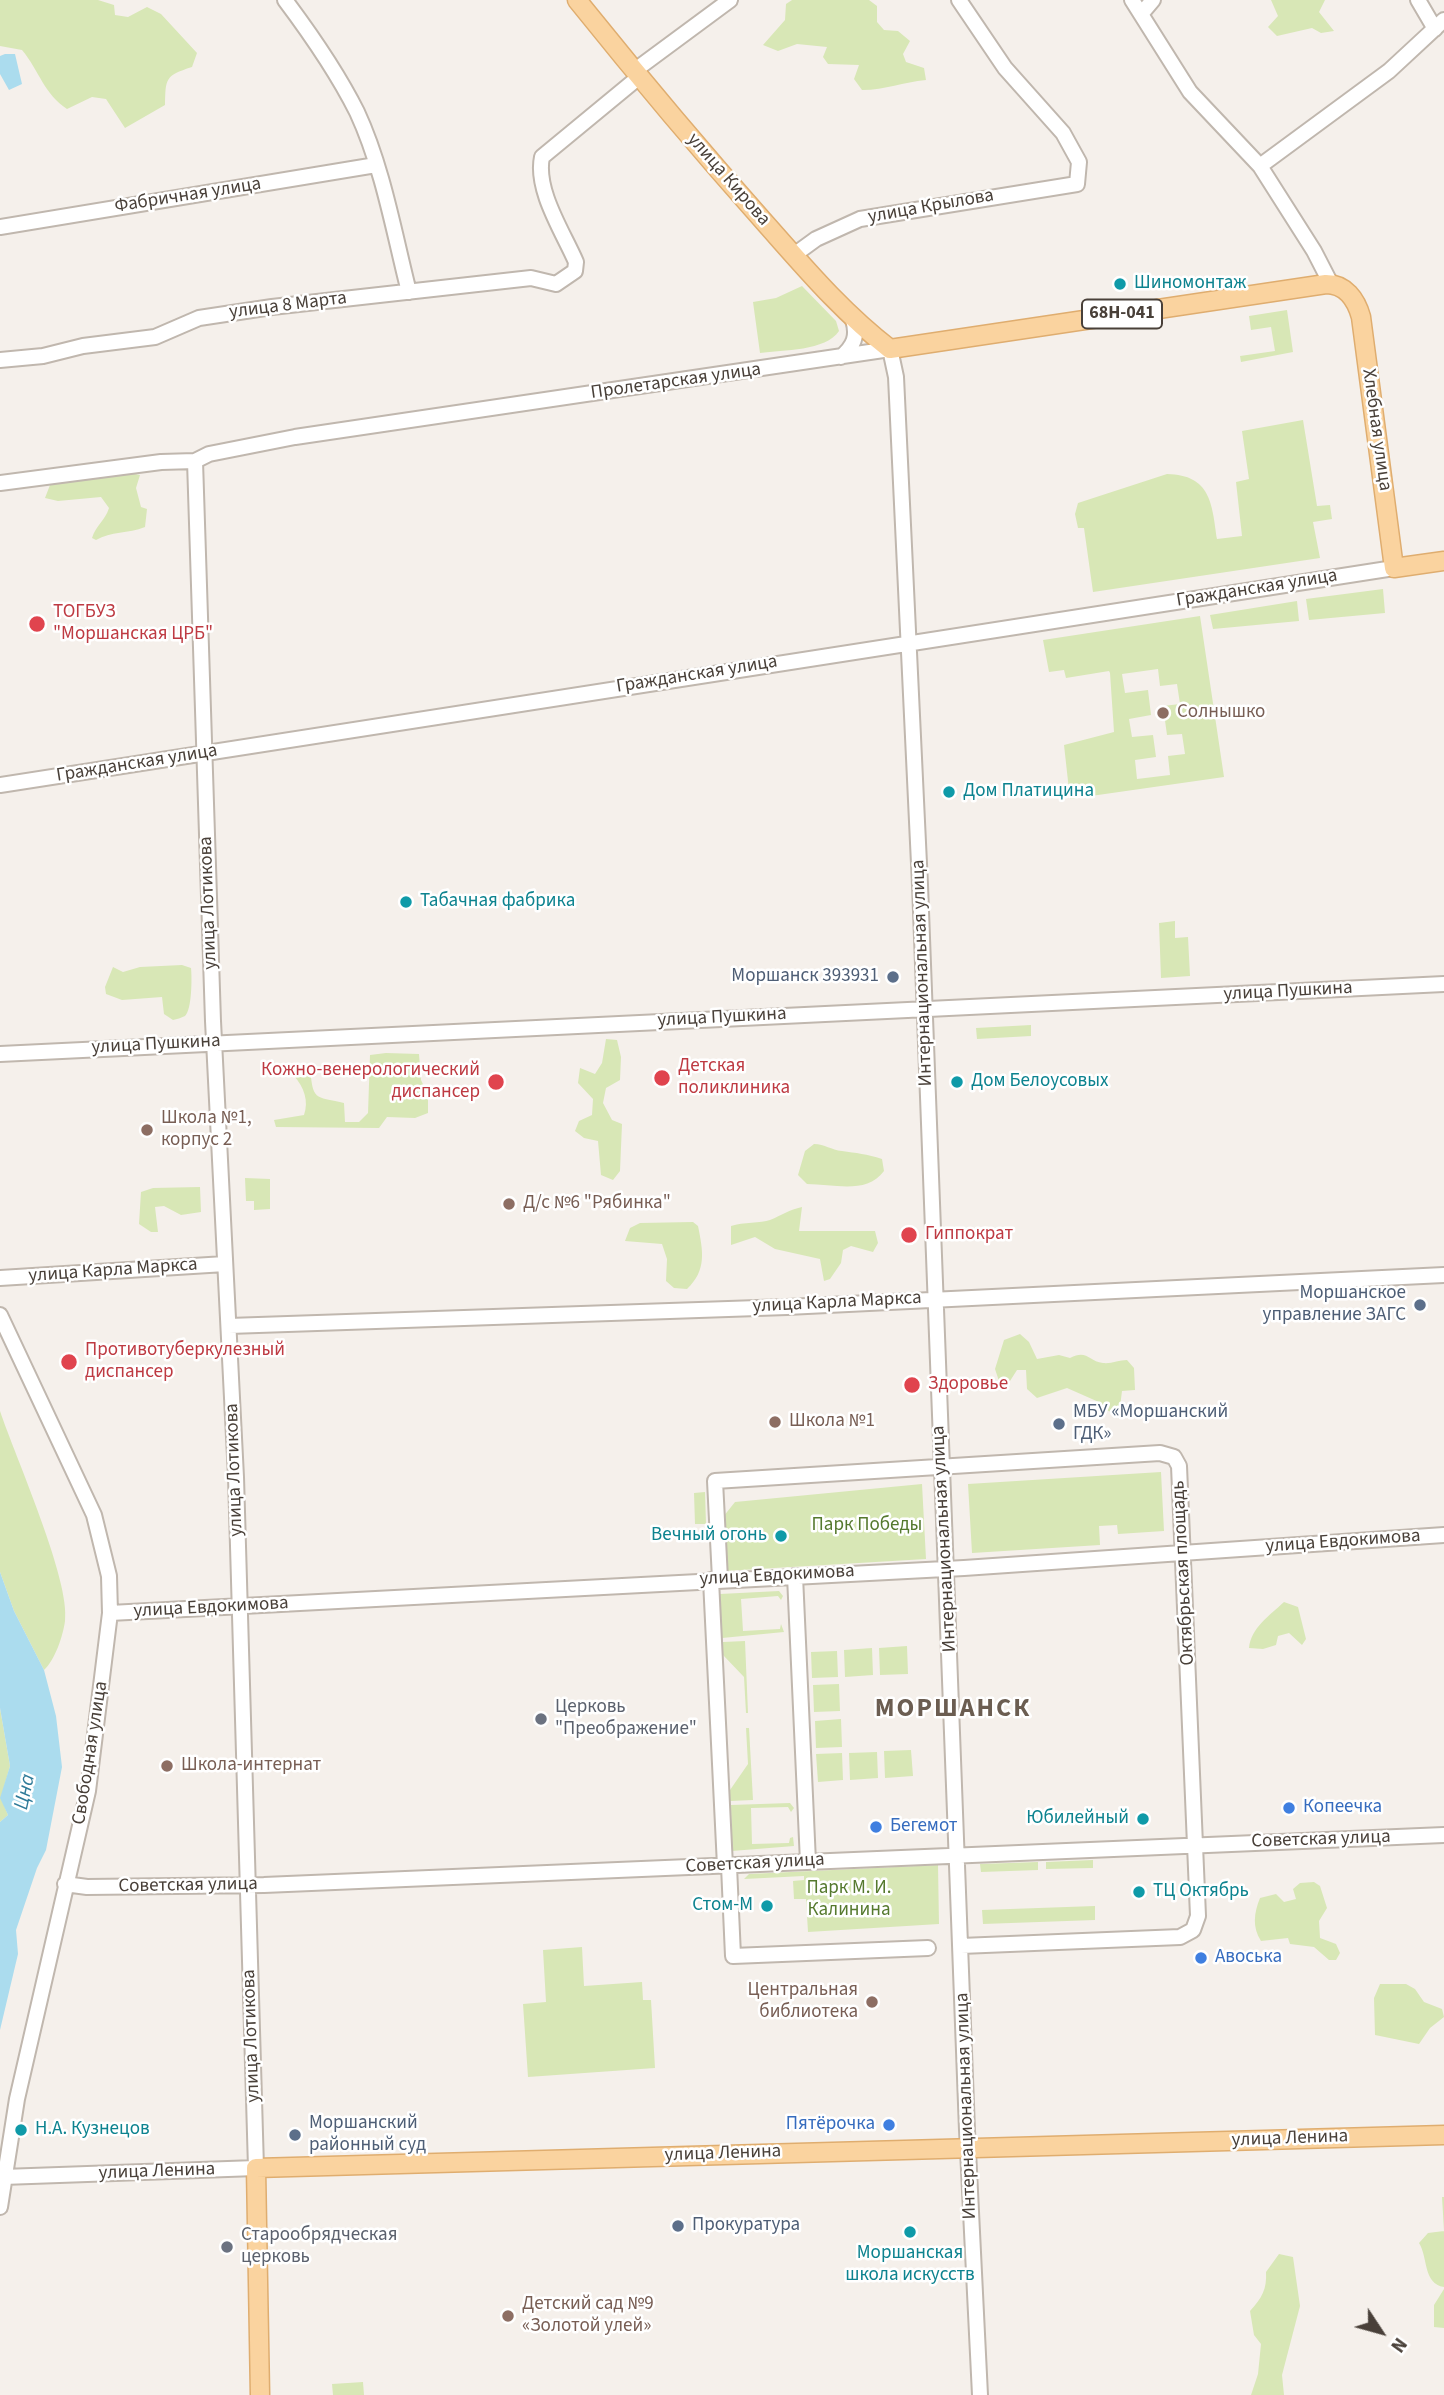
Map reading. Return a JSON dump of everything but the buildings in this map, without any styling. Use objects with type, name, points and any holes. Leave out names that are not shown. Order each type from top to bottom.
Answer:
[{"type":"main road","name":"улица Кирова","points":[[577,0],[637,74],[794,255],[853,320],[890,349]]},
{"type":"main road","name":"Хлебная улица","points":[[1331,284],[1350,295],[1361,317],[1394,568]]},
{"type":"main road","name":"Пролетарская улица","points":[[890,349],[1331,284]]},
{"type":"main road","points":[[1394,568],[1444,561]]},
{"type":"main road","name":"улица Ленина","points":[[256,2168],[1444,2135]]},
{"type":"main road","name":"улица Лотикова","points":[[256,2168],[260,2395]]},
{"type":"street","points":[[285,0],[321,48],[351,102],[376,165],[409,292]]},
{"type":"street","points":[[637,74],[730,0]]},
{"type":"street","name":"улица Крылова","points":[[794,255],[816,239],[860,219],[1077,184],[1079,162],[1063,132],[1006,68],[959,0]]},
{"type":"street","points":[[1132,0],[1190,92],[1260,166],[1314,251],[1331,284]]},
{"type":"street","points":[[1142,13],[1153,0]]},
{"type":"street","points":[[1260,166],[1389,71],[1439,24],[1419,0]]},
{"type":"street","name":"улица 8 Марта","points":[[0,360],[43,356],[83,346],[155,337],[199,318],[531,278],[556,284],[575,271],[576,262],[539,171],[542,157],[637,74]]},
{"type":"street","name":"Фабричная улица","points":[[0,227],[376,165]]},
{"type":"street","points":[[840,358],[849,351],[856,336],[853,320]]},
{"type":"street","name":"Пролетарская улица","points":[[0,483],[161,462],[195,461],[209,454],[295,437],[890,349]]},
{"type":"street","name":"Интернациональная улица","points":[[890,349],[896,377],[909,641],[980,2395]]},
{"type":"street","name":"улица Лотикова","points":[[195,461],[214,1043],[229,1326],[256,2168]]},
{"type":"street","name":"Гражданская улица","points":[[0,785],[909,641],[1394,568]]},
{"type":"street","name":"улица Пушкина","points":[[0,1054],[1444,985]]},
{"type":"street","name":"улица Карла Маркса","points":[[0,1278],[225,1264]]},
{"type":"street","name":"улица Карла Маркса","points":[[229,1326],[787,1307],[1444,1275]]},
{"type":"street","name":"Свободная улица","points":[[0,1315],[94,1516],[109,1576],[110,1614],[88,1791],[65,1884],[3,2177],[0,2207]]},
{"type":"street","name":"Октябрьская площадь","points":[[928,1948],[733,1956],[715,1579],[715,1481],[1160,1453],[1174,1457],[1179,1466],[1198,1916],[1193,1930],[1180,1937],[961,1946]]},
{"type":"street","name":"улица Евдокимова","points":[[110,1614],[947,1568],[1444,1535]]},
{"type":"street","points":[[795,1576],[808,1862]]},
{"type":"street","name":"Советская улица","points":[[65,1884],[87,1887],[248,1885],[1444,1835]]},
{"type":"street","name":"улица Ленина","points":[[3,2177],[256,2168]]},
{"type":"green space","points":[[0,0],[98,0],[114,5],[115,15],[128,17],[147,7],[161,14],[197,53],[192,67],[176,73],[168,80],[165,105],[125,128],[106,99],[92,97],[67,109],[47,90],[22,50],[0,46]]},
{"type":"green space","points":[[792,0],[869,0],[877,6],[877,22],[884,30],[898,31],[910,41],[903,54],[906,62],[924,68],[926,80],[862,90],[854,79],[859,65],[828,64],[823,57],[827,47],[797,44],[778,51],[763,45],[785,20],[786,4]]},
{"type":"green space","points":[[1271,0],[1325,0],[1319,12],[1334,31],[1321,33],[1312,28],[1277,36],[1268,27],[1278,16]]},
{"type":"green space","points":[[802,286],[836,321],[839,331],[833,338],[814,346],[760,353],[753,302],[776,298]]},
{"type":"green space","points":[[1287,310],[1293,352],[1241,362],[1240,356],[1275,351],[1271,327],[1251,330],[1249,316]]},
{"type":"green space","points":[[1303,420],[1317,506],[1330,505],[1332,519],[1313,522],[1320,558],[1093,592],[1084,528],[1078,528],[1075,514],[1078,503],[1167,474],[1182,476],[1193,480],[1207,494],[1217,539],[1242,536],[1236,482],[1249,479],[1242,431]]},
{"type":"green space","points":[[125,472],[140,475],[136,488],[141,507],[147,509],[145,527],[139,529],[96,540],[92,538],[109,508],[101,497],[58,501],[45,498],[50,485]]},
{"type":"green space","points":[[1383,589],[1385,613],[1309,620],[1306,599]]},
{"type":"green space","points":[[1297,601],[1299,621],[1213,629],[1210,615]]},
{"type":"green space","name":"Солнышко","points":[[1200,616],[1224,777],[1070,799],[1064,745],[1114,732],[1110,673],[1109,671],[1066,678],[1064,670],[1049,672],[1043,640]],"holes":[[[1158,669],[1160,686],[1177,684],[1180,704],[1163,706],[1167,735],[1182,734],[1185,754],[1168,756],[1170,775],[1137,779],[1135,760],[1156,757],[1153,735],[1132,737],[1129,719],[1151,715],[1148,690],[1125,693],[1122,674]]]},
{"type":"green space","points":[[1175,921],[1175,938],[1188,937],[1190,976],[1161,978],[1159,923]]},
{"type":"green space","points":[[182,965],[191,968],[191,993],[185,1016],[173,1020],[164,1014],[162,997],[122,1000],[106,994],[105,987],[113,967],[123,972],[140,967]]},
{"type":"green space","points":[[1031,1025],[1031,1036],[977,1039],[976,1028]]},
{"type":"green space","points":[[606,1039],[617,1040],[621,1057],[620,1080],[606,1088],[603,1103],[612,1120],[622,1124],[620,1171],[613,1180],[601,1175],[598,1141],[584,1138],[575,1131],[579,1121],[592,1115],[593,1099],[578,1083],[580,1068],[595,1074],[602,1063]]},
{"type":"green space","points":[[419,1054],[421,1080],[428,1095],[428,1113],[415,1118],[387,1117],[379,1128],[276,1127],[274,1120],[304,1115],[305,1094],[294,1076],[310,1067],[312,1086],[317,1095],[344,1103],[345,1122],[359,1122],[368,1113],[370,1055]]},
{"type":"green space","points":[[814,1144],[882,1159],[884,1171],[877,1178],[859,1186],[807,1184],[798,1175],[805,1151]]},
{"type":"green space","points":[[245,1178],[270,1179],[270,1209],[254,1210],[254,1201],[246,1201]]},
{"type":"green space","points":[[200,1187],[201,1212],[181,1215],[164,1206],[155,1207],[158,1232],[151,1232],[139,1224],[141,1192],[153,1188]]},
{"type":"green space","points":[[802,1207],[799,1231],[875,1231],[878,1243],[873,1252],[851,1246],[843,1250],[841,1263],[830,1279],[824,1281],[820,1259],[775,1249],[755,1237],[731,1245],[731,1226],[770,1220]]},
{"type":"green space","points":[[693,1222],[698,1226],[702,1260],[698,1275],[687,1289],[674,1288],[666,1281],[667,1259],[662,1244],[625,1241],[630,1228],[640,1223]]},
{"type":"green space","points":[[1020,1334],[1029,1342],[1037,1359],[1059,1355],[1070,1358],[1084,1355],[1103,1363],[1127,1360],[1134,1368],[1135,1390],[1122,1391],[1120,1407],[1111,1412],[1101,1403],[1067,1388],[1037,1398],[1027,1389],[1026,1370],[1017,1370],[1010,1381],[999,1381],[995,1369],[1004,1340]]},
{"type":"green space","points":[[0,1411],[51,1549],[65,1602],[65,1621],[60,1640],[52,1660],[44,1670],[14,1611],[0,1572]]},
{"type":"green space","points":[[1161,1472],[1164,1531],[1118,1534],[1117,1525],[1099,1526],[1100,1545],[972,1553],[968,1484]]},
{"type":"green space","name":"Парк Победы","points":[[922,1484],[926,1559],[724,1571],[723,1517],[735,1502]]},
{"type":"green space","points":[[705,1492],[706,1524],[695,1524],[694,1493]]},
{"type":"green space","points":[[779,1591],[783,1596],[781,1600],[778,1596],[741,1599],[743,1631],[780,1629],[781,1624],[784,1632],[722,1638],[720,1594]]},
{"type":"green space","points":[[1284,1602],[1298,1607],[1306,1639],[1302,1645],[1289,1633],[1278,1636],[1276,1645],[1263,1649],[1249,1648],[1257,1628]]},
{"type":"green space","points":[[745,1641],[748,1713],[744,1677],[723,1655],[723,1642]]},
{"type":"green space","points":[[907,1646],[908,1674],[880,1675],[879,1648]]},
{"type":"green space","points":[[872,1648],[873,1675],[845,1677],[844,1650]]},
{"type":"green space","points":[[837,1651],[838,1677],[812,1678],[811,1652]]},
{"type":"green space","points":[[839,1684],[840,1711],[814,1712],[813,1685]]},
{"type":"green space","points":[[0,1708],[10,1766],[1,1798],[8,1815],[0,1822]]},
{"type":"green space","points":[[841,1719],[842,1747],[816,1748],[815,1721]]},
{"type":"green space","points":[[746,1728],[749,1728],[753,1800],[730,1801],[730,1790],[748,1764]]},
{"type":"green space","points":[[911,1750],[913,1776],[885,1778],[884,1751]]},
{"type":"green space","points":[[877,1752],[878,1778],[850,1780],[849,1753]]},
{"type":"green space","points":[[842,1753],[843,1780],[818,1782],[816,1754]]},
{"type":"green space","points":[[790,1803],[794,1808],[791,1812],[788,1807],[751,1808],[752,1844],[789,1843],[793,1837],[794,1846],[732,1851],[731,1805]]},
{"type":"green space","points":[[1093,1860],[1093,1868],[1046,1869],[1046,1862]]},
{"type":"green space","points":[[1038,1862],[1038,1870],[981,1872],[980,1864]]},
{"type":"green space","name":"Парк М. И. Калинина","points":[[938,1865],[939,1924],[808,1932],[806,1899],[794,1899],[793,1881],[804,1880],[804,1876],[744,1879],[749,1874]]},
{"type":"green space","points":[[1314,1882],[1320,1886],[1327,1908],[1319,1921],[1320,1938],[1336,1944],[1340,1953],[1336,1960],[1329,1960],[1314,1947],[1290,1944],[1288,1938],[1261,1941],[1256,1930],[1255,1915],[1260,1898],[1276,1894],[1284,1902],[1296,1899],[1293,1889],[1300,1883]]},
{"type":"green space","points":[[1095,1906],[1095,1920],[983,1924],[982,1910]]},
{"type":"green space","points":[[582,1947],[584,1986],[642,1982],[643,2000],[651,2000],[655,2068],[528,2077],[523,2004],[546,2002],[543,1950]]},
{"type":"green space","points":[[1380,1984],[1406,1984],[1415,1989],[1424,2002],[1442,2009],[1444,2017],[1430,2028],[1419,2044],[1375,2035],[1374,1998]]},
{"type":"green space","points":[[1442,2197],[1444,2197],[1444,2231]]},
{"type":"green space","points":[[1444,2231],[1444,2287],[1432,2281],[1419,2243],[1428,2233]]},
{"type":"green space","points":[[1279,2254],[1293,2257],[1300,2306],[1282,2375],[1284,2395],[1251,2395],[1258,2374],[1261,2344],[1254,2335],[1250,2311],[1263,2293],[1266,2272]]},
{"type":"green space","points":[[1444,2289],[1444,2328],[1434,2327],[1434,2305]]},
{"type":"green space","points":[[363,2382],[364,2395],[333,2395],[332,2384]]},
{"type":"water","points":[[15,54],[22,84],[9,90],[0,74],[0,56]]},
{"type":"water","name":"Цна","points":[[0,1572],[14,1611],[44,1670],[56,1716],[62,1767],[46,1850],[37,1868],[16,1930],[18,1954],[0,2030],[0,1822],[8,1815],[0,1798],[10,1766],[0,1708]]},
{"type":"place","name":"Шиномонтаж","points":[[1120,284]]},
{"type":"place","name":"ТОГБУЗ \"Моршанская ЦРБ\"","points":[[37,624]]},
{"type":"place","name":"Солнышко","points":[[1163,713]]},
{"type":"place","name":"Дом Платицина","points":[[949,792]]},
{"type":"place","name":"Табачная фабрика","points":[[406,902]]},
{"type":"place","name":"Моршанск 393931","points":[[893,977]]},
{"type":"place","name":"Детская поликлиника","points":[[662,1078]]},
{"type":"place","name":"Кожно-венерологический диспансер","points":[[496,1082]]},
{"type":"place","name":"Дом Белоусовых","points":[[957,1082]]},
{"type":"place","name":"Школа №1, корпус 2","points":[[147,1130]]},
{"type":"place","name":"Д/с №6 \"Рябинка\"","points":[[509,1204]]},
{"type":"place","name":"Гиппократ","points":[[909,1235]]},
{"type":"place","name":"Моршанское управление ЗАГС","points":[[1420,1305]]},
{"type":"place","name":"Противотуберкулезный диспансер","points":[[69,1362]]},
{"type":"place","name":"Здоровье","points":[[912,1385]]},
{"type":"place","name":"Школа №1","points":[[775,1422]]},
{"type":"place","name":"МБУ «Моршанский ГДК»","points":[[1059,1424]]},
{"type":"place","name":"Вечный огонь","points":[[781,1536]]},
{"type":"place","name":"Церковь \"Преображение\"","points":[[541,1719]]},
{"type":"place","name":"Школа-интернат","points":[[167,1766]]},
{"type":"place","name":"Копеечка","points":[[1289,1808]]},
{"type":"place","name":"Юбилейный","points":[[1143,1819]]},
{"type":"place","name":"Бегемот","points":[[876,1827]]},
{"type":"place","name":"ТЦ Октябрь","points":[[1139,1892]]},
{"type":"place","name":"Стом-М","points":[[767,1906]]},
{"type":"place","name":"Авоська","points":[[1201,1958]]},
{"type":"place","name":"Центральная библиотека","points":[[872,2002]]},
{"type":"place","name":"Пятёрочка","points":[[889,2125]]},
{"type":"place","name":"Н.А. Кузнецов","points":[[21,2130]]},
{"type":"place","name":"Моршанский районный суд","points":[[295,2135]]},
{"type":"place","name":"Прокуратура","points":[[678,2226]]},
{"type":"place","name":"Моршанская школа искусств","points":[[910,2232]]},
{"type":"place","name":"Старообрядческая церковь","points":[[227,2247]]},
{"type":"place","name":"Детский сад №9 «Золотой улей»","points":[[508,2316]]},
{"type":"district","name":"МОРШАНСК","points":[[953,1710]]}]
